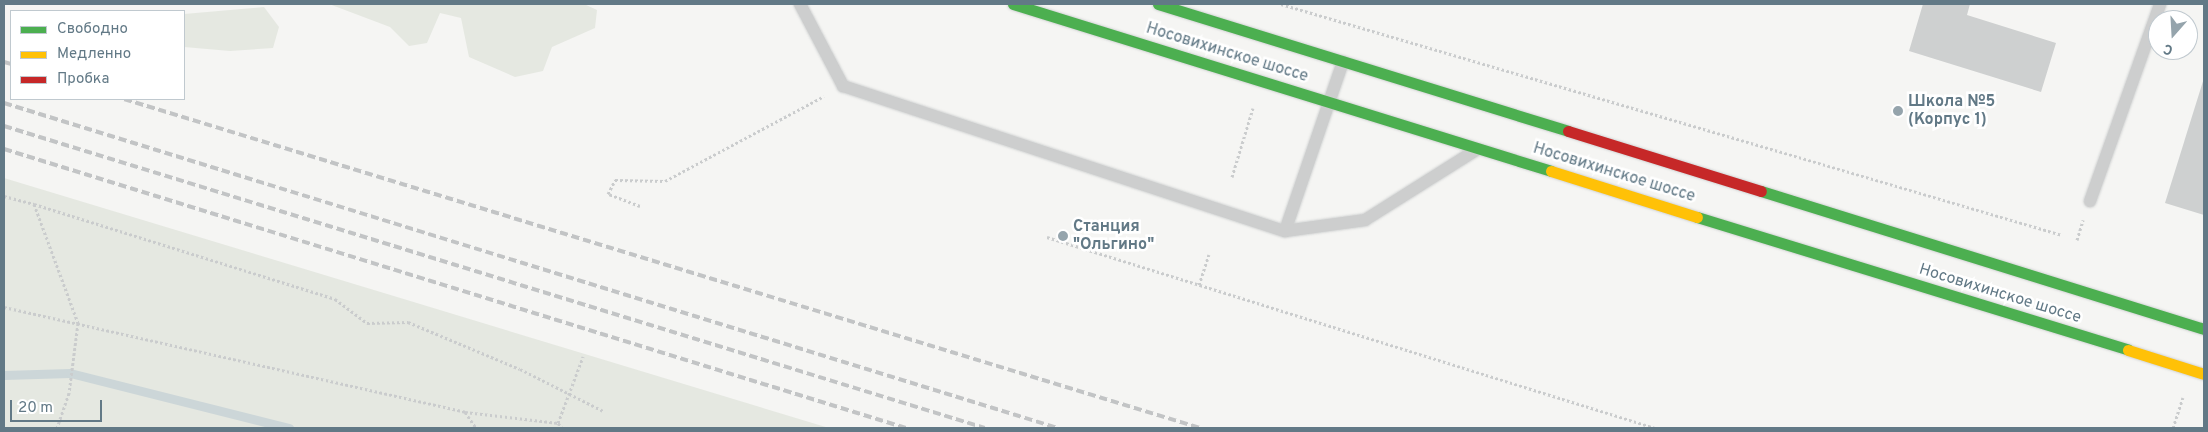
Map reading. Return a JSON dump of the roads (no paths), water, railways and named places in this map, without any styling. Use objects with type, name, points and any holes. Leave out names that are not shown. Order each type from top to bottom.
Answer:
[{"type":"main road","name":"Носовихинское шоссе","points":[[1013,4],[2204,374]]},
{"type":"main road","name":"Носовихинское шоссе","points":[[1158,4],[2204,329]]},
{"type":"lane","points":[[800,4],[843,86],[1285,232],[1365,220],[1479,148]]},
{"type":"lane","points":[[2090,201],[2160,4]]},
{"type":"lane","points":[[1285,232],[1344,62]]},
{"type":"waterway","points":[[4,375],[70,373],[289,428]]},
{"type":"railway","points":[[4,62],[10,64]]},
{"type":"railway","points":[[127,100],[1200,428]]},
{"type":"railway","points":[[4,103],[1058,428]]},
{"type":"railway","points":[[4,126],[985,428]]},
{"type":"railway","points":[[4,149],[906,428]]},
{"type":"place","name":"Школа №5 (Корпус 1)","points":[[1898,111]]},
{"type":"place","name":"Станция \"Ольгино\"","points":[[1063,236]]}]
